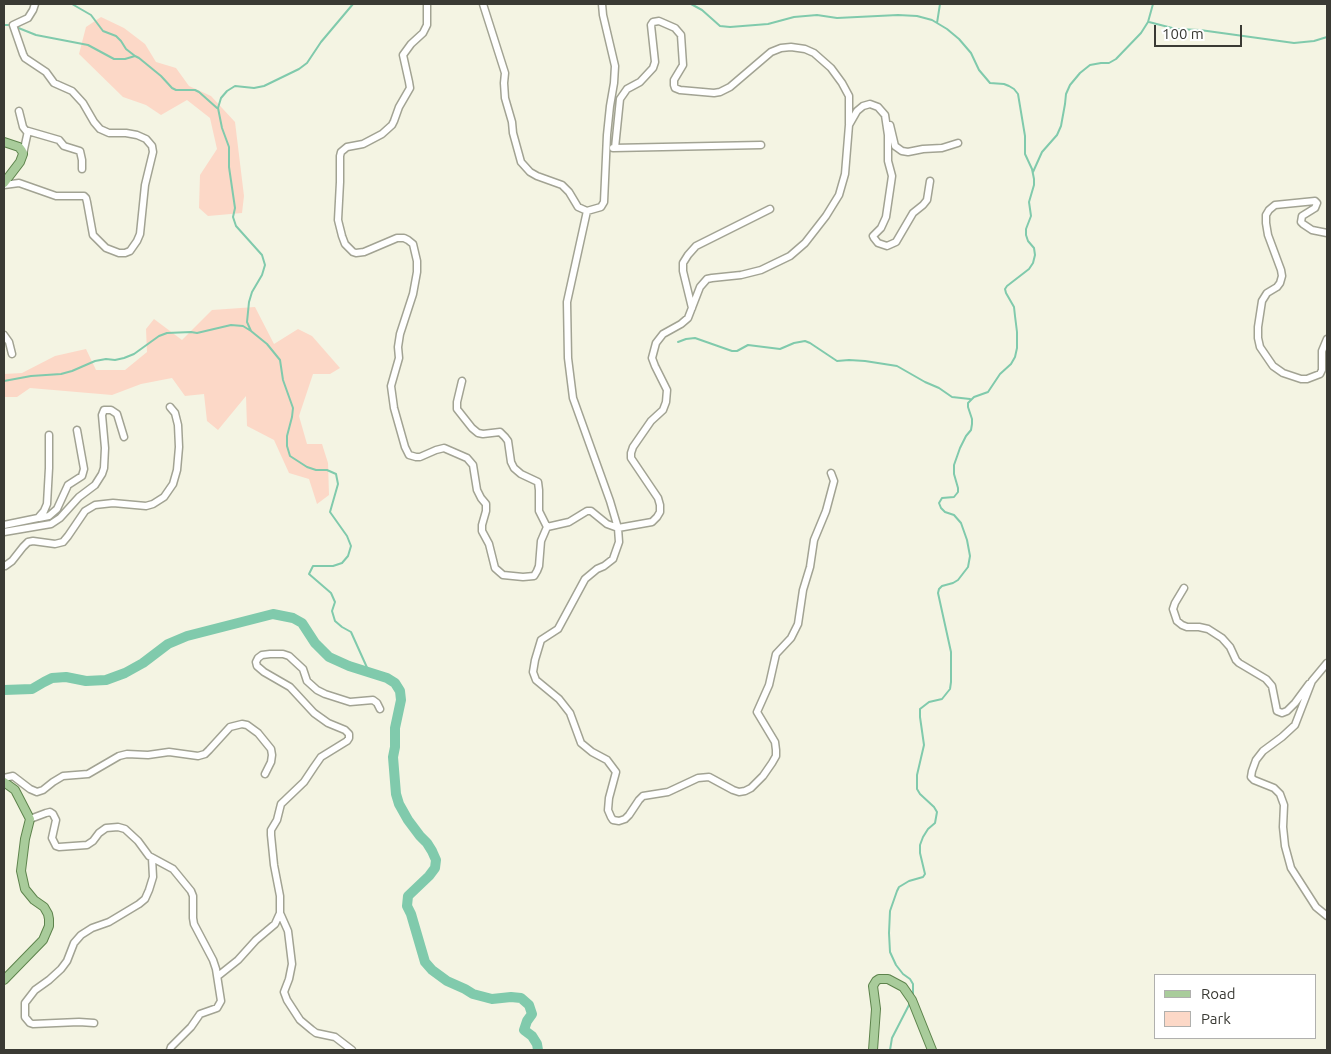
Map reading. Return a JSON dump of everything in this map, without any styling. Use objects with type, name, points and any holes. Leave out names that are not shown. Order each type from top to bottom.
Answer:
[{"type":"main road","points":[[4,142],[18,147],[23,154],[20,162],[4,184]]},
{"type":"main road","points":[[4,782],[15,790],[30,819],[25,839],[21,871],[25,889],[34,900],[44,907],[48,914],[49,926],[43,940],[4,980]]},
{"type":"main road","points":[[873,1050],[876,1009],[872,988],[879,979],[888,979],[903,987],[912,1000],[932,1050]]},
{"type":"street","points":[[4,184],[19,183],[56,196],[84,196],[87,202],[93,236],[106,248],[119,253],[130,250],[140,234],[145,185],[153,152],[152,146],[146,139],[137,135],[109,133],[100,129],[83,103],[72,91],[54,83],[46,72],[26,58],[13,25],[28,18],[35,4]]},
{"type":"street","points":[[427,4],[427,25],[423,33],[403,55],[410,88],[394,121],[382,134],[363,144],[347,147],[341,152],[338,220],[345,244],[353,252],[364,252],[397,238],[408,240],[413,244],[416,251],[415,286],[400,334],[398,346],[400,358],[391,386],[394,408],[409,455],[416,458],[444,448],[463,455],[470,460],[473,465],[479,494],[486,504],[482,531],[496,568],[502,575],[523,578],[535,575],[538,566],[540,541],[547,527]]},
{"type":"street","points":[[483,4],[505,73],[504,98],[512,122],[521,162],[537,176],[562,185],[569,192],[578,207],[587,211],[601,207],[604,202],[606,148],[614,83],[615,66],[602,4]]},
{"type":"street","points":[[547,527],[569,522],[582,513],[589,511],[596,514],[607,524],[618,528],[652,522],[657,518],[660,512],[658,498],[631,458],[633,447],[651,421],[663,410],[666,402],[667,390],[652,358],[656,343],[664,334],[688,318],[700,287],[707,280],[761,270],[790,256],[805,243],[826,216],[839,195],[845,174],[849,96],[831,68],[814,53],[804,48],[791,47],[771,52],[730,87],[720,92],[680,90],[675,88],[674,80],[682,65],[681,35],[675,28],[659,21],[653,22],[651,25],[655,62],[653,68],[640,82],[627,89],[620,99],[615,148]]},
{"type":"street","points":[[849,125],[858,111],[865,105],[874,105],[888,117],[895,146],[902,151],[942,148],[958,142]]},
{"type":"street","points":[[880,110],[884,115],[886,124],[888,161],[892,176],[886,217],[881,228],[873,236],[878,243],[887,246],[896,242],[913,212],[924,205],[927,200],[930,181]]},
{"type":"street","points":[[19,111],[27,132],[23,154]]},
{"type":"street","points":[[27,132],[59,140],[64,146],[80,151],[82,169]]},
{"type":"street","points":[[606,148],[761,145]]},
{"type":"street","points":[[1327,233],[1312,230],[1301,222],[1302,216],[1315,208],[1317,203],[1315,201],[1275,205],[1269,210],[1266,215],[1268,236],[1282,276],[1280,283],[1267,293],[1262,301],[1258,327],[1260,347],[1273,366],[1283,373],[1301,379],[1307,379],[1320,374],[1322,370],[1322,351],[1327,339]]},
{"type":"street","points":[[693,309],[683,272],[683,263],[688,255],[696,246],[770,209]]},
{"type":"street","points":[[587,211],[567,302],[568,358],[573,398],[610,501],[618,528],[619,542],[613,560],[597,569],[585,579],[558,629],[540,640],[533,672],[536,680],[567,708],[581,743],[592,752],[607,760],[616,772],[609,798],[608,810],[610,817],[619,821],[624,819],[643,796],[668,792],[698,778],[709,777],[732,790],[745,791],[751,788],[763,776],[776,756],[775,742],[757,712],[769,685],[776,654],[791,638],[798,624],[814,540],[826,510],[834,481],[831,473]]},
{"type":"street","points":[[4,335],[12,354]]},
{"type":"street","points":[[462,381],[457,402],[458,409],[478,433],[500,432],[505,437],[514,468],[521,474],[538,482],[539,511],[547,527]]},
{"type":"street","points":[[4,567],[12,561],[28,542],[55,544],[63,542],[85,511],[95,505],[113,503],[146,506],[164,497],[173,484],[180,447],[178,425],[175,413],[170,407]]},
{"type":"street","points":[[4,532],[44,526],[54,522],[72,503],[95,485],[104,468],[105,448],[102,415],[104,410],[110,410],[117,414],[124,437]]},
{"type":"street","points":[[4,525],[49,516],[57,509],[68,485],[82,476],[84,469],[77,430]]},
{"type":"street","points":[[38,518],[47,504],[50,435]]},
{"type":"street","points":[[1184,588],[1173,609],[1177,621],[1187,627],[1208,629],[1222,638],[1239,663],[1266,679],[1272,686],[1277,711],[1282,713],[1287,711],[1327,663]]},
{"type":"street","points":[[352,1050],[340,1039],[312,1030],[300,1020],[284,992],[289,980],[292,964],[288,931],[280,913],[280,896],[274,865],[271,830],[277,820],[282,804],[304,782],[314,766],[322,757],[349,738],[345,730],[320,718],[290,688],[264,672],[257,666],[256,662],[262,655],[283,654],[289,656],[303,669],[307,681],[317,690],[350,702],[373,700],[380,709]]},
{"type":"street","points":[[1312,681],[1294,725],[1263,751],[1256,760],[1252,777],[1254,780],[1274,788],[1280,794],[1284,805],[1283,827],[1285,846],[1291,868],[1316,907],[1327,916]]},
{"type":"street","points":[[4,778],[13,776],[30,790],[37,792],[63,776],[88,774],[114,758],[126,754],[148,755],[169,752],[198,756],[205,754],[230,727],[242,724],[247,725],[258,733],[270,749],[272,755],[271,762],[264,774]]},
{"type":"street","points":[[30,819],[46,812],[53,814],[56,820],[52,838],[56,846],[59,847],[87,845],[106,828],[118,827],[125,829],[138,841],[146,853],[173,869],[191,891],[193,896],[194,924],[213,960],[218,976],[221,1000],[217,1008],[200,1014],[187,1032],[170,1050]]},
{"type":"street","points":[[94,1023],[33,1024],[26,1020],[25,1003],[34,990],[57,973],[64,964],[74,943],[81,935],[92,928],[109,922],[145,899],[153,877],[152,858]]},
{"type":"street","points":[[218,976],[238,960],[256,940],[275,924],[280,913]]},
{"type":"green space","points":[[101,17],[124,28],[145,44],[156,62],[176,68],[189,86],[211,96],[235,122],[244,196],[242,213],[208,216],[199,208],[200,175],[217,149],[210,118],[187,100],[161,115],[146,105],[123,97],[79,54],[86,27]]},
{"type":"green space","points":[[255,307],[274,344],[298,329],[312,336],[340,368],[330,374],[313,374],[299,416],[307,444],[322,444],[328,463],[329,495],[317,504],[309,479],[289,473],[274,440],[247,426],[246,396],[218,430],[207,421],[204,394],[185,396],[172,378],[141,384],[112,395],[30,388],[17,397],[4,397],[4,374],[22,373],[55,356],[86,349],[96,370],[125,370],[147,352],[146,329],[154,319],[182,340],[212,310]]},
{"type":"waterway","points":[[72,4],[91,15],[103,31],[116,36],[126,49],[135,56]]},
{"type":"waterway","points":[[353,4],[321,42],[307,63],[299,69],[264,86],[254,88],[235,86],[221,98],[218,108],[222,128],[229,147],[229,167],[235,208],[233,217],[236,226],[262,255],[265,265],[262,275],[252,292],[247,322],[251,331],[267,344],[280,360],[283,380],[293,408],[287,436],[290,456],[307,467],[316,470],[327,470],[336,474],[338,484],[330,512],[347,536],[351,546],[348,556],[342,563],[333,566],[313,566],[309,574],[331,593],[335,602],[332,611],[335,621],[351,632],[369,672]]},
{"type":"waterway","points":[[691,4],[702,10],[720,26],[730,27],[768,24],[794,17],[817,15],[837,18],[898,15],[917,16],[932,20],[959,39],[971,53],[979,70],[990,83],[1004,84],[1014,89],[1018,94],[1025,136],[1025,154],[1032,169],[1034,179],[1029,202],[1031,216],[1026,229],[1026,235],[1034,248],[1035,255],[1029,269],[1005,289],[1014,307],[1017,332],[1015,357],[988,392],[974,397],[968,403],[972,419],[971,430],[960,448],[954,465],[958,492],[954,497],[942,498],[939,503],[945,512],[954,515],[961,523],[970,556],[968,567],[958,580],[942,586],[938,593],[951,652],[950,689],[942,699],[929,702],[920,709],[924,745],[917,775],[917,789],[937,812],[935,823],[928,829],[920,845],[925,874],[923,877],[909,881],[899,887],[890,911],[890,952],[896,965],[913,984],[913,997]]},
{"type":"waterway","points":[[937,23],[940,4]]},
{"type":"waterway","points":[[1033,172],[1042,152],[1057,135],[1061,126],[1066,94],[1070,85],[1090,65],[1109,63],[1116,59],[1141,33],[1148,22],[1153,4]]},
{"type":"waterway","points":[[1149,22],[1176,29],[1200,30],[1294,43],[1314,41],[1327,37]]},
{"type":"waterway","points":[[4,25],[11,25]]},
{"type":"waterway","points":[[16,27],[36,35],[88,45],[114,59],[125,59],[135,56],[161,76],[172,88],[176,90],[195,90],[217,108]]},
{"type":"waterway","points":[[4,381],[31,376],[61,374],[95,361],[124,358],[134,354],[159,336],[167,333],[197,333],[231,325],[243,326],[251,331]]},
{"type":"waterway","points":[[678,342],[695,338],[737,351],[748,345],[780,349],[805,341],[837,361],[865,361],[897,366],[952,397],[970,399]]},
{"type":"waterway","points":[[4,690],[32,689],[52,678],[66,677],[86,681],[106,680],[125,673],[143,663],[168,644],[187,636],[273,614],[293,618],[302,623],[315,643],[329,657],[349,666],[387,678],[395,683],[400,691],[401,700],[395,728],[393,757],[396,794],[408,820],[427,843],[436,860],[435,868],[429,876],[408,896],[407,906],[425,962],[447,981],[473,994],[492,999],[521,998],[529,1005],[532,1014],[524,1030],[532,1036],[538,1050]]},
{"type":"waterway","points":[[890,1050],[892,1038],[910,1003]]}]
